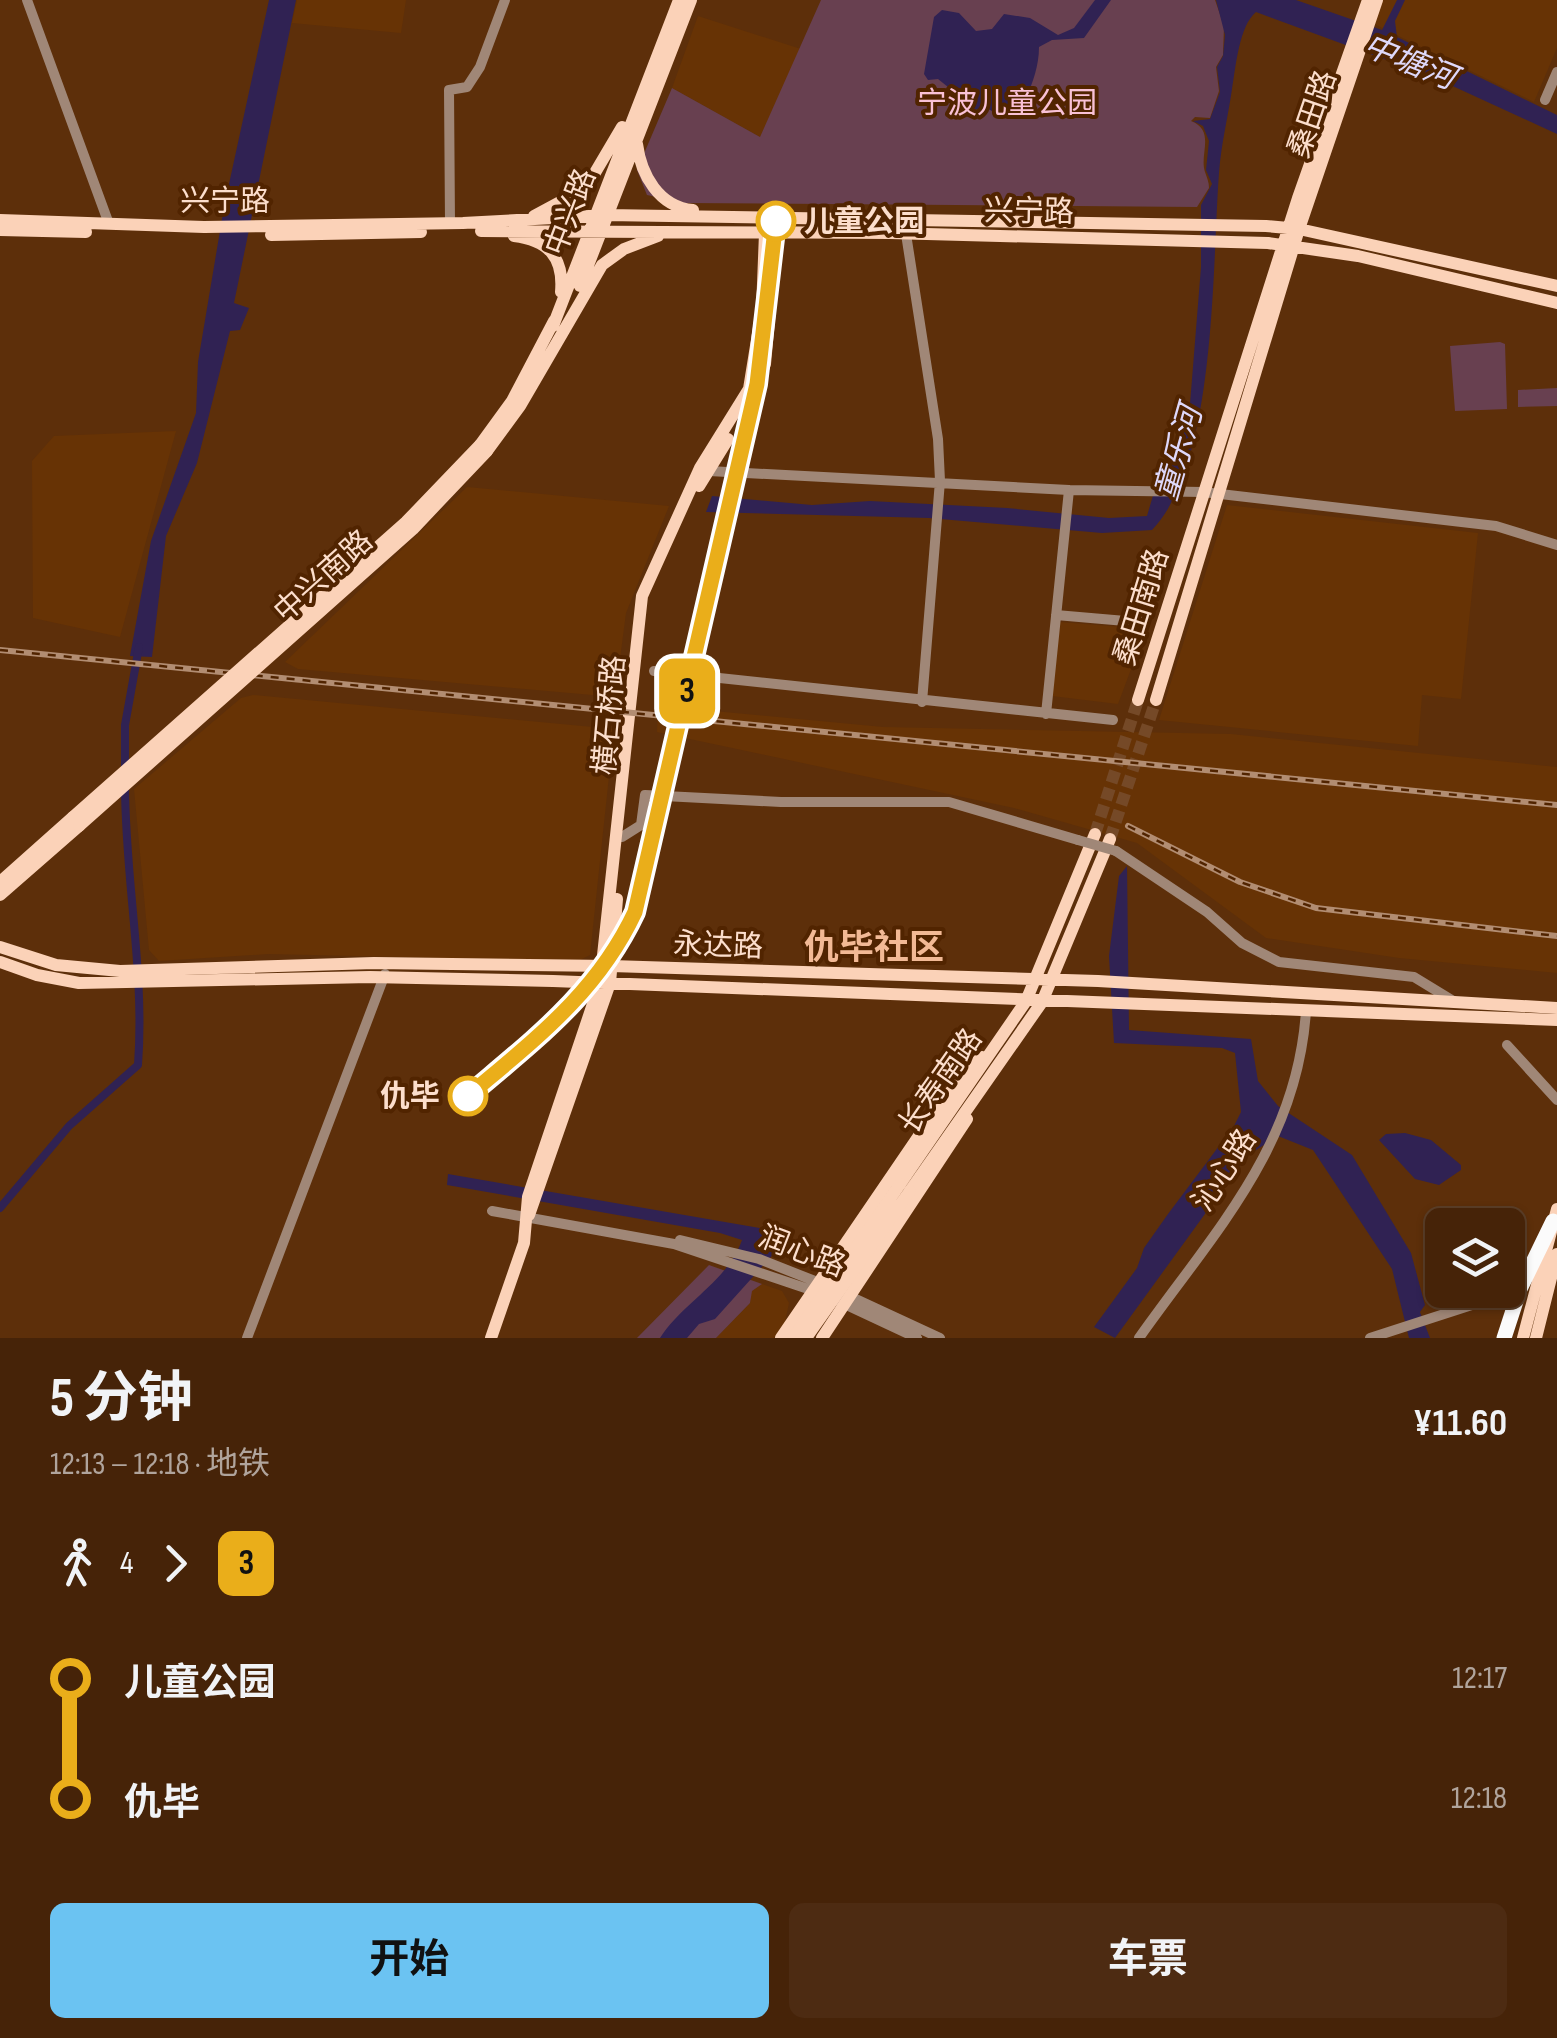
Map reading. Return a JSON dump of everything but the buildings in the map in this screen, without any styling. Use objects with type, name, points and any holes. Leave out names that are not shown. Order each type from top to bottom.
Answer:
[{"type":"highway","points":[[1504,1338],[1520,1289],[1555,1215]]},
{"type":"main road","name":"中兴路","points":[[556,328],[596,231],[634,116],[679,0]]},
{"type":"main road","name":"中兴路","points":[[601,216],[637,141],[691,0]]},
{"type":"main road","name":"桑田路","points":[[1347,76],[1368,0]]},
{"type":"main road","name":"桑田路","points":[[1289,244],[1377,0]]},
{"type":"main road","name":"中兴路","points":[[586,188],[623,125],[634,116]]},
{"type":"main road","name":"中兴路","points":[[637,141],[640,161],[652,186],[686,209],[753,217]]},
{"type":"main road","name":"兴宁路","points":[[509,222],[549,210],[586,188]]},
{"type":"main road","name":"兴宁路","points":[[282,231],[601,216],[1226,225],[1294,228],[1557,286]]},
{"type":"main road","name":"兴宁路","points":[[0,220],[204,231]]},
{"type":"main road","name":"兴宁路","points":[[0,230],[596,231],[1223,240],[1289,244],[1557,303]]},
{"type":"main road","name":"兴宁路","points":[[492,231],[540,242],[556,256]]},
{"type":"main road","name":"中兴南路","points":[[0,882],[76,821],[413,529],[520,406],[556,328],[602,265],[624,249],[658,236],[766,233]]},
{"type":"main road","name":"横石桥路","points":[[491,1338],[605,983],[646,614],[662,566],[763,374],[766,233]]},
{"type":"main road","name":"横石桥路","points":[[607,966],[642,596],[700,468],[749,390],[762,310],[766,233]]},
{"type":"main road","name":"桑田南路","points":[[1138,700],[1202,492],[1289,244]]},
{"type":"main road","name":"桑田南路","points":[[1156,700],[1220,494],[1289,244]]},
{"type":"main road","name":"中兴南路","points":[[556,256],[562,278],[556,328]]},
{"type":"main road","name":"中兴南路","points":[[0,895],[76,821]]},
{"type":"main road","name":"长寿南路","points":[[806,1338],[1026,1001],[1095,834]]},
{"type":"main road","name":"长寿南路","points":[[793,1338],[1042,1002],[1113,845]]},
{"type":"main road","name":"永达路","points":[[0,946],[56,966],[120,978]]},
{"type":"main road","name":"永达路","points":[[0,962],[37,975],[120,978],[390,963],[607,966],[1098,981],[1557,1008]]},
{"type":"main road","name":"永达路","points":[[159,976],[605,983],[1557,1020]]},
{"type":"main road","points":[[781,1338],[965,1072],[992,1050]]},
{"type":"main road","points":[[822,1338],[961,1134],[976,1096]]},
{"type":"main road","points":[[1522,1338],[1555,1215]]},
{"type":"main road","points":[[1536,1338],[1557,1254]]},
{"type":"street","points":[[27,0],[109,224]]},
{"type":"street","points":[[450,223],[449,90],[466,87],[480,68],[505,0]]},
{"type":"street","points":[[1545,100],[1557,72]]},
{"type":"street","points":[[906,234],[938,439],[940,481],[922,702]]},
{"type":"street","points":[[709,471],[1069,490],[1202,492],[1496,526],[1557,545]]},
{"type":"street","points":[[1046,714],[1069,490]]},
{"type":"street","points":[[1056,615],[1138,622],[1158,570]]},
{"type":"street","points":[[654,672],[1113,720]]},
{"type":"street","points":[[622,838],[641,825],[645,795],[781,802],[949,802],[1078,840],[1113,845],[1242,943],[1279,962],[1414,977],[1456,1002]]},
{"type":"street","points":[[247,1338],[390,963]]},
{"type":"street","name":"沁心路","points":[[1139,1338],[1260,1168],[1281,1126],[1303,1056],[1306,1011]]},
{"type":"street","points":[[1507,1045],[1557,1100]]},
{"type":"street","name":"润心路","points":[[492,1210],[706,1244],[758,1259],[940,1338]]},
{"type":"street","name":"润心路","points":[[640,1236],[814,1290],[916,1338]]},
{"type":"street","points":[[1370,1338],[1463,1308]]},
{"type":"shaded area","points":[[297,0],[406,0],[401,33],[292,23]]},
{"type":"shaded area","points":[[1381,0],[1557,0],[1557,48],[1534,102],[1372,23]]},
{"type":"shaded area","points":[[698,16],[801,49],[760,137],[672,88]]},
{"type":"shaded area","points":[[176,431],[120,637],[33,618],[32,461],[54,436]]},
{"type":"shaded area","points":[[467,487],[669,506],[626,613],[615,697],[298,669],[285,662]]},
{"type":"shaded area","points":[[1227,505],[1478,533],[1461,699],[1422,695],[1418,746],[1159,720]]},
{"type":"shaded area","points":[[1060,622],[1146,629],[1118,704],[1052,696]]},
{"type":"shaded area","points":[[253,695],[614,729],[590,955],[578,961],[268,954],[159,961],[149,950],[134,789],[241,698]]},
{"type":"shaded area","points":[[682,708],[883,727],[1231,734],[1557,767],[1557,973],[1399,958],[1266,938],[1137,843],[1014,808],[657,732],[658,712],[681,713]]},
{"type":"shaded area","points":[[762,1284],[782,1291],[789,1303],[785,1322],[774,1338],[716,1338],[750,1303],[751,1291]]},
{"type":"green space","name":"宁波儿童公园","points":[[821,0],[1215,0],[1224,26],[1223,55],[1216,67],[1219,91],[1210,118],[1195,117],[1191,121],[1199,125],[1205,137],[1204,165],[1209,188],[1197,207],[684,203],[647,195],[637,170],[672,88],[760,137]]},
{"type":"green space","points":[[1505,344],[1507,409],[1455,411],[1450,346]]},
{"type":"green space","points":[[1557,388],[1557,406],[1518,407],[1518,390]]},
{"type":"green space","points":[[709,1265],[762,1284],[752,1291],[750,1303],[716,1338],[637,1338]]},
{"type":"water","points":[[269,0],[296,0],[234,303],[249,308],[240,330],[230,331],[197,463],[166,536],[152,657],[130,656],[151,541],[196,413],[198,362],[224,207]]},
{"type":"water","points":[[1095,0],[1111,0],[1084,38],[1052,40],[1039,47],[1026,99],[1002,116],[986,108],[949,114],[958,95],[938,79],[928,80],[924,74],[934,17],[942,10],[959,13],[976,31],[992,29],[1004,14],[1030,18],[1058,35],[1074,28]]},
{"type":"water","points":[[1216,0],[1296,0],[1382,30],[1397,0],[1405,0],[1395,21],[1397,37],[1557,115],[1557,134],[1433,77],[1256,12],[1239,47],[1221,152],[1212,308],[1200,412],[1189,459],[1173,499],[1152,530],[1102,533],[929,518],[706,512],[712,496],[812,505],[870,501],[1109,518],[1147,516],[1157,482],[1181,447],[1190,404],[1201,267],[1201,205],[1212,184],[1206,170],[1209,141],[1203,126],[1193,121],[1210,119],[1220,92],[1217,67],[1223,56],[1225,35]]},
{"type":"water","points":[[1127,866],[1129,1030],[1251,1039],[1258,1081],[1278,1106],[1352,1155],[1411,1253],[1425,1305],[1420,1312],[1430,1338],[1409,1338],[1392,1269],[1313,1150],[1278,1136],[1247,1156],[1115,1338],[1094,1327],[1137,1268],[1144,1248],[1241,1112],[1235,1053],[1222,1048],[1114,1043],[1109,956],[1119,876]]},
{"type":"water","points":[[1405,1133],[1431,1140],[1461,1165],[1461,1170],[1439,1185],[1415,1179],[1379,1140],[1386,1134]]},
{"type":"water","points":[[448,1174],[783,1232],[785,1236],[778,1249],[715,1319],[699,1324],[687,1338],[660,1338],[716,1280],[742,1240],[447,1185]]},
{"type":"waterway","points":[[125,771],[125,725],[139,647]]},
{"type":"waterway","points":[[0,1208],[69,1126],[138,1065],[139,995],[125,785]]},
{"type":"tunnel","points":[[1095,834],[1138,700]]},
{"type":"tunnel","points":[[1110,839],[1156,700]]},
{"type":"railway","points":[[0,650],[1557,805]]},
{"type":"railway","points":[[1128,826],[1240,882],[1316,908],[1557,936]]},
{"type":"metro line","name":"3","points":[[468,1096],[580,999],[620,943],[635,912],[757,384],[776,221]]},
{"type":"place","name":"儿童公园","points":[[776,221]]},
{"type":"place","name":"仇毕","points":[[468,1096]]},
{"type":"district","name":"仇毕社区","points":[[874,947]]},
{"type":"water label","name":"中塘河","points":[[1410,61]]},
{"type":"water label","name":"童乐河","points":[[1178,453]]}]
